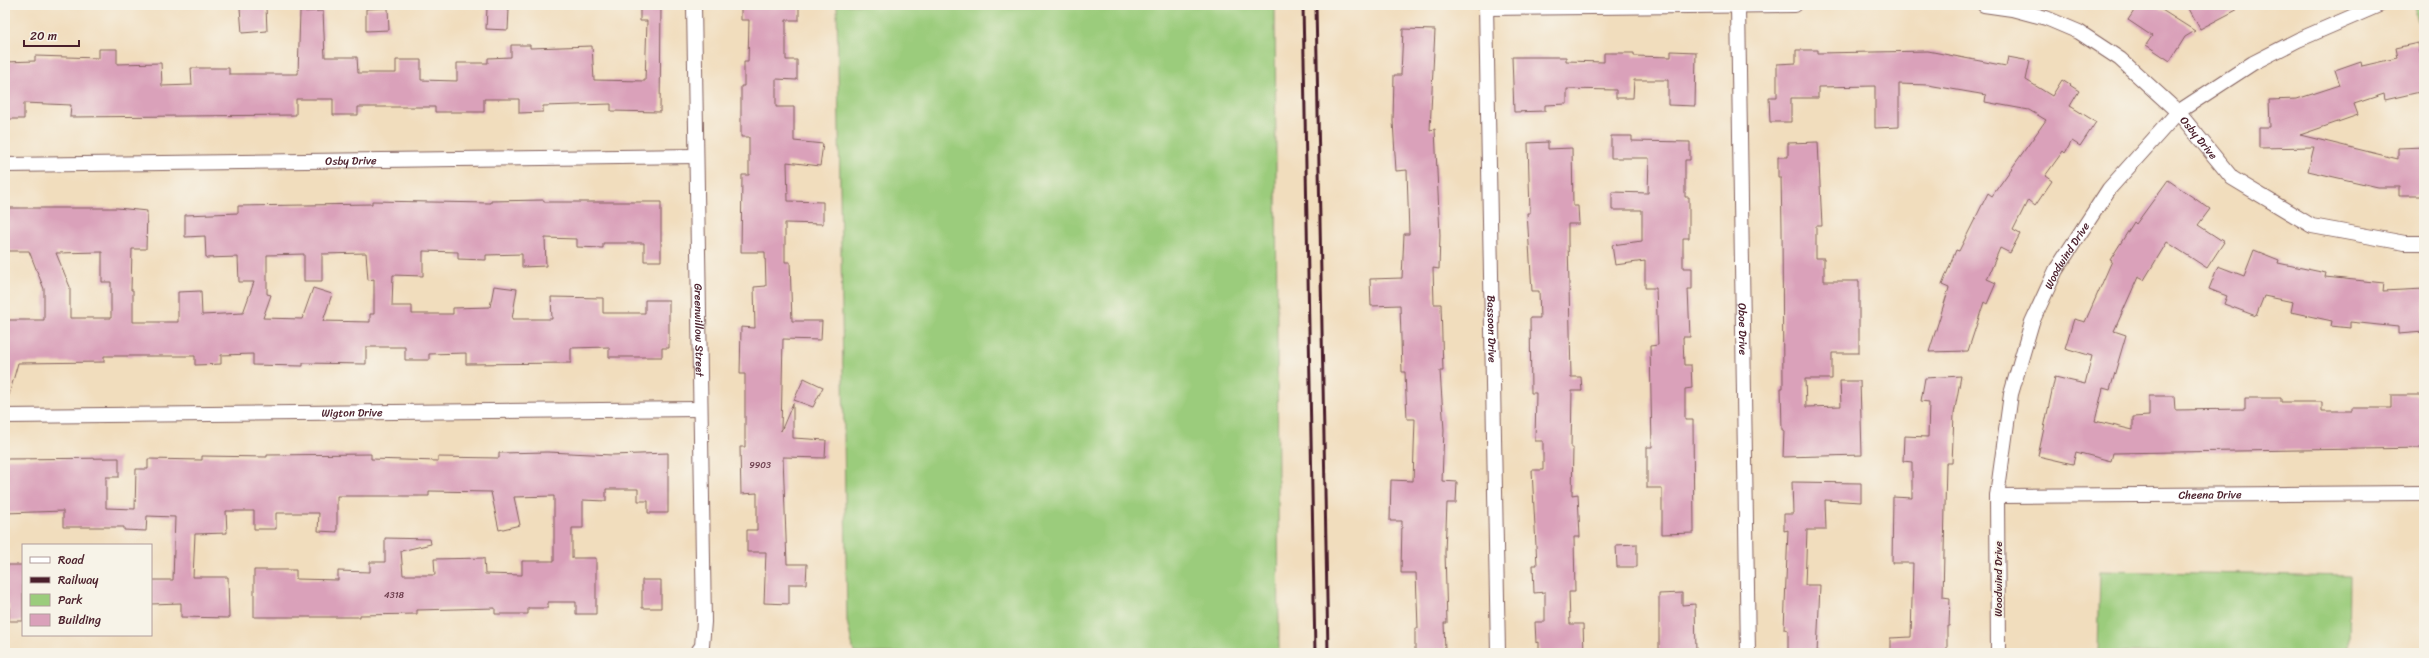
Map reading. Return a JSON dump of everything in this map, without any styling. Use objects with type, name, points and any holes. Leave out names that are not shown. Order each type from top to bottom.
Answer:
[{"type":"street","name":"Greenwillow Street","points":[[694,5],[704,622],[702,646],[697,653]]},
{"type":"street","points":[[1486,7],[1795,5]]},
{"type":"street","name":"Osby Drive","points":[[1984,5],[2012,9],[2040,16],[2079,32],[2120,60],[2178,112],[2232,178],[2312,226],[2405,243],[2424,243]]},
{"type":"street","name":"Woodwind Drive","points":[[1998,653],[1997,496],[2011,394],[2032,322],[2056,270],[2108,189],[2178,112],[2266,57],[2298,40],[2379,5]]},
{"type":"street","name":"Oboe Drive","points":[[1738,6],[1748,653]]},
{"type":"street","name":"Bassoon Drive","points":[[1486,7],[1498,653]]},
{"type":"street","name":"Osby Drive","points":[[5,165],[696,156]]},
{"type":"street","name":"Wigton Drive","points":[[5,416],[700,409]]},
{"type":"street","name":"Cheena Drive","points":[[1997,496],[2424,493]]},
{"type":"green space","points":[[837,5],[1275,5],[1279,653],[854,653],[847,621]]},
{"type":"green space","points":[[2417,5],[2424,5],[2424,46],[2416,14]]},
{"type":"green space","points":[[2100,571],[2350,576],[2349,653],[2098,653]]},
{"type":"building","points":[[640,5],[661,5],[660,112],[611,111],[611,104],[543,106],[543,112],[519,113],[519,99],[484,99],[484,112],[435,112],[435,107],[358,107],[358,115],[333,115],[333,99],[296,99],[296,115],[70,117],[71,105],[24,103],[24,119],[5,119],[5,62],[35,61],[35,56],[99,58],[99,49],[117,49],[117,64],[161,63],[162,86],[192,85],[191,68],[229,68],[229,74],[298,74],[300,12],[323,11],[325,57],[357,57],[358,73],[396,73],[396,60],[421,60],[421,80],[457,81],[457,63],[488,63],[488,58],[511,57],[511,45],[530,45],[530,48],[592,46],[594,80],[645,81],[647,21],[640,21]]},
{"type":"building","points":[[741,5],[799,5],[799,20],[786,20],[786,60],[797,60],[797,80],[776,79],[776,107],[794,107],[794,141],[823,144],[820,166],[787,162],[788,201],[823,202],[823,224],[785,223],[785,262],[790,262],[792,321],[822,321],[821,340],[783,339],[781,431],[793,403],[793,438],[826,440],[825,458],[783,457],[787,564],[807,564],[806,584],[789,584],[789,604],[764,603],[766,552],[747,552],[747,530],[757,530],[757,493],[741,494],[740,447],[745,447],[745,374],[740,374],[741,327],[755,328],[754,287],[766,286],[765,252],[741,252],[742,175],[749,175],[749,137],[741,137],[741,86],[744,86],[744,62],[748,62],[749,20],[741,20]]},
{"type":"building","points":[[2138,5],[2154,5],[2195,31],[2185,37],[2170,61],[2146,45],[2152,36],[2128,20]]},
{"type":"building","points":[[2187,5],[2246,5],[2200,29]]},
{"type":"building","points":[[266,7],[267,31],[242,33],[240,8]]},
{"type":"building","points":[[388,8],[389,30],[366,31],[366,9]]},
{"type":"building","points":[[487,8],[509,9],[508,30],[486,29]]},
{"type":"building","points":[[1403,29],[1435,30],[1430,130],[1435,129],[1440,235],[1439,269],[1433,268],[1434,304],[1441,304],[1443,371],[1440,371],[1444,430],[1442,481],[1457,482],[1456,503],[1447,503],[1445,552],[1447,623],[1444,623],[1445,650],[1440,650],[1440,653],[1415,653],[1415,628],[1418,628],[1416,573],[1401,573],[1402,521],[1390,521],[1391,480],[1413,481],[1415,419],[1407,419],[1405,372],[1402,372],[1400,305],[1371,306],[1370,279],[1402,278],[1404,234],[1409,234],[1407,170],[1396,171],[1393,121],[1394,75],[1401,75]]},
{"type":"building","points":[[2418,43],[2424,71],[2424,91],[2385,100],[2384,94],[2354,104],[2358,115],[2300,135],[2398,159],[2398,148],[2424,147],[2424,196],[2399,196],[2399,187],[2378,187],[2308,171],[2314,147],[2259,148],[2259,127],[2270,127],[2269,100],[2297,99],[2340,85],[2335,70],[2361,61],[2362,66],[2397,58],[2395,48]]},
{"type":"building","points":[[1796,50],[1818,50],[1818,53],[1928,51],[2006,66],[2008,57],[2030,61],[2026,80],[2052,96],[2062,80],[2079,91],[2070,106],[2096,122],[2080,146],[2072,141],[2065,153],[2063,151],[2045,176],[2052,181],[2035,206],[2028,200],[2013,230],[2020,234],[2010,253],[2000,248],[1987,279],[1996,283],[1987,304],[1984,302],[1968,351],[1929,352],[1949,288],[1942,285],[1956,250],[1959,251],[1988,193],[1992,196],[2046,120],[2029,110],[1985,102],[1986,95],[1928,85],[1899,84],[1899,127],[1875,128],[1875,86],[1818,87],[1818,98],[1791,98],[1791,122],[1770,122],[1769,97],[1777,97],[1777,64],[1796,63]]},
{"type":"building","points":[[1671,51],[1696,52],[1695,106],[1668,105],[1668,80],[1634,80],[1633,98],[1616,98],[1616,90],[1567,89],[1567,104],[1545,105],[1545,111],[1514,112],[1512,57],[1566,57],[1566,61],[1604,62],[1604,53],[1634,53],[1634,56],[1671,57]]},
{"type":"building","points":[[1611,136],[1632,136],[1632,141],[1690,142],[1690,160],[1685,160],[1685,197],[1689,197],[1689,238],[1683,238],[1683,268],[1692,268],[1692,289],[1688,289],[1690,337],[1683,337],[1684,365],[1691,365],[1692,388],[1685,389],[1685,420],[1693,420],[1694,533],[1662,534],[1662,488],[1647,488],[1647,447],[1652,447],[1650,346],[1658,345],[1656,288],[1645,288],[1645,261],[1615,265],[1612,245],[1642,241],[1642,210],[1612,210],[1612,192],[1648,193],[1649,158],[1611,158]]},
{"type":"building","points":[[1548,142],[1548,149],[1572,148],[1573,206],[1578,206],[1579,224],[1568,224],[1568,240],[1571,377],[1581,377],[1582,391],[1572,391],[1571,448],[1573,448],[1572,495],[1578,494],[1580,537],[1574,537],[1575,592],[1569,592],[1570,624],[1583,624],[1584,653],[1539,653],[1539,642],[1536,643],[1535,622],[1545,622],[1545,592],[1534,593],[1533,565],[1537,565],[1532,470],[1543,470],[1543,441],[1535,441],[1536,393],[1531,393],[1530,318],[1540,318],[1539,291],[1532,291],[1527,213],[1530,213],[1528,143]]},
{"type":"building","points":[[1818,142],[1822,226],[1816,226],[1816,258],[1824,258],[1824,281],[1859,281],[1859,353],[1832,353],[1832,379],[1805,379],[1806,407],[1841,406],[1840,381],[1860,381],[1862,455],[1783,457],[1784,430],[1782,430],[1781,388],[1783,388],[1782,227],[1781,178],[1778,178],[1778,157],[1788,157],[1788,143]]},
{"type":"building","points":[[2168,180],[2210,209],[2198,225],[2224,242],[2207,268],[2167,242],[2144,280],[2138,277],[2114,331],[2126,335],[2110,390],[2103,388],[2095,421],[2133,430],[2133,417],[2149,416],[2149,396],[2174,396],[2175,410],[2245,409],[2245,398],[2281,398],[2281,402],[2322,402],[2322,411],[2352,411],[2352,408],[2391,408],[2391,395],[2424,395],[2424,448],[2113,453],[2111,461],[2076,452],[2073,464],[2038,456],[2055,377],[2085,384],[2092,356],[2065,348],[2074,319],[2085,322],[2112,261],[2110,260],[2134,222],[2136,224]]},
{"type":"building","points":[[544,200],[544,202],[661,202],[661,261],[644,261],[644,243],[603,243],[603,248],[577,247],[577,239],[545,238],[546,266],[522,267],[522,254],[486,255],[486,260],[458,259],[458,252],[423,251],[423,276],[393,275],[392,306],[412,306],[412,314],[453,314],[453,308],[490,307],[494,286],[517,289],[512,319],[552,319],[551,297],[603,298],[603,313],[645,313],[645,300],[669,300],[669,348],[662,348],[662,357],[609,357],[609,347],[571,348],[571,363],[466,364],[466,353],[429,354],[429,360],[405,360],[405,347],[366,347],[366,364],[303,363],[303,366],[253,365],[253,354],[221,355],[221,364],[195,365],[195,356],[104,356],[104,362],[18,363],[9,395],[5,394],[5,320],[44,320],[44,289],[29,251],[5,251],[6,208],[117,208],[147,211],[146,249],[132,249],[131,290],[133,290],[133,322],[178,322],[178,292],[201,291],[202,315],[243,313],[254,282],[239,282],[238,257],[206,258],[205,236],[185,237],[185,215],[238,213],[238,206],[372,204],[372,201],[491,203],[491,201]],"holes":[[[102,252],[102,282],[111,282],[111,318],[70,318],[70,287],[56,253]],[[366,253],[368,280],[374,279],[374,314],[370,314],[370,322],[323,321],[332,294],[313,288],[302,319],[263,318],[271,295],[267,294],[267,255],[304,254],[304,281],[322,281],[322,254]]]},
{"type":"building","points":[[2254,250],[2279,260],[2278,263],[2326,273],[2325,277],[2384,283],[2383,291],[2424,289],[2424,332],[2398,334],[2398,327],[2350,322],[2350,328],[2331,326],[2332,321],[2291,312],[2293,302],[2264,296],[2256,316],[2224,304],[2227,296],[2209,289],[2218,266],[2244,276]]},
{"type":"building","points":[[1961,376],[1954,414],[1952,463],[1946,463],[1943,597],[1950,598],[1949,626],[1947,626],[1947,653],[1890,653],[1890,638],[1911,637],[1913,563],[1892,563],[1893,497],[1912,498],[1912,462],[1903,461],[1904,436],[1928,437],[1929,402],[1921,401],[1925,378]]},
{"type":"building","points":[[804,378],[823,387],[813,407],[794,400]]},
{"type":"building","points":[[548,452],[612,455],[668,453],[668,513],[648,513],[648,501],[638,501],[638,489],[606,489],[606,501],[583,500],[583,528],[572,528],[572,558],[596,558],[596,614],[576,614],[576,602],[548,602],[548,608],[528,608],[528,614],[495,614],[495,608],[417,610],[417,614],[360,615],[360,617],[254,617],[254,570],[296,570],[296,579],[338,580],[338,571],[370,572],[370,562],[385,562],[385,538],[430,539],[431,544],[401,551],[403,575],[435,575],[434,559],[484,558],[485,574],[522,575],[522,561],[554,561],[554,496],[514,497],[520,525],[499,530],[491,492],[429,491],[429,496],[337,496],[337,532],[318,531],[319,513],[276,513],[276,529],[254,529],[254,511],[226,511],[227,533],[195,534],[193,577],[228,577],[229,618],[181,617],[181,603],[152,604],[152,580],[173,580],[175,517],[147,516],[146,531],[124,530],[124,527],[63,527],[63,511],[5,513],[5,459],[119,458],[119,477],[106,477],[106,508],[135,509],[136,469],[148,469],[148,459],[202,460],[202,456],[267,457],[267,455],[371,454],[371,459],[438,461],[438,457],[499,458],[499,453]]},
{"type":"building","points":[[1792,482],[1861,483],[1861,502],[1825,500],[1826,530],[1807,530],[1805,585],[1820,585],[1817,653],[1788,653],[1788,630],[1784,629],[1788,530],[1784,531],[1784,514],[1793,514]]},
{"type":"building","points":[[1637,544],[1637,567],[1617,567],[1616,545]]},
{"type":"building","points":[[5,565],[22,565],[22,621],[9,621],[9,604],[5,604]]},
{"type":"building","points":[[642,580],[661,580],[661,608],[642,608]]},
{"type":"building","points":[[1682,593],[1682,605],[1695,604],[1696,653],[1659,653],[1659,594]]},
{"type":"railway","points":[[1303,5],[1315,653]]},
{"type":"railway","points":[[1316,5],[1328,653]]}]
